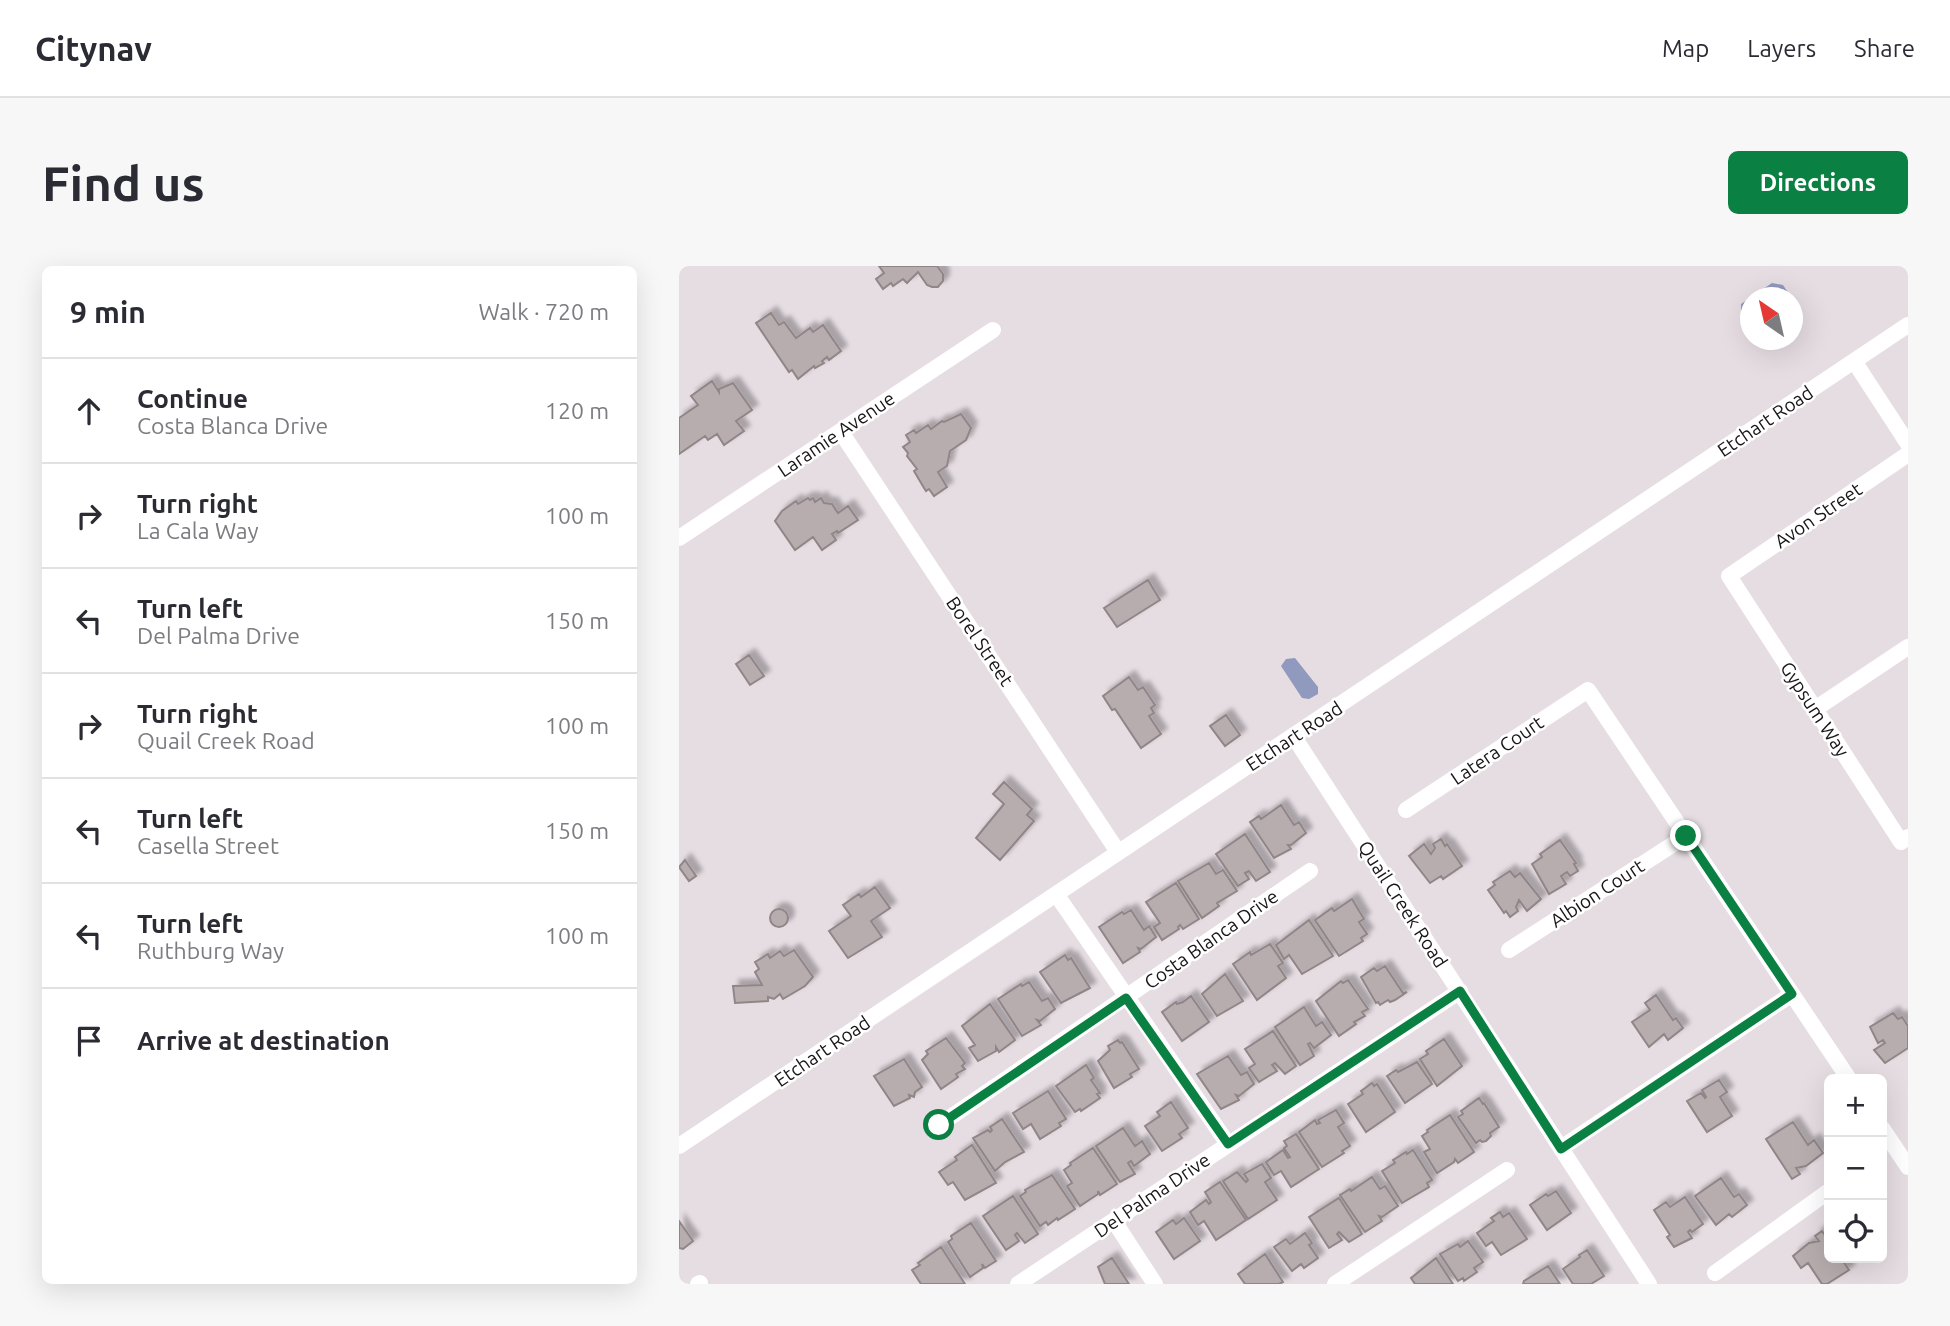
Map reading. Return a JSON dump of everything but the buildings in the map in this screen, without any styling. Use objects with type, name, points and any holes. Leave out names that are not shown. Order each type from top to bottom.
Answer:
[{"type":"street","name":"Etchart Road","points":[[679,1146],[1908,325]]},
{"type":"street","name":"Laramie Avenue","points":[[679,538],[993,330]]},
{"type":"street","points":[[1854,361],[1908,444]]},
{"type":"street","name":"Borel Street","points":[[841,432],[1118,852]]},
{"type":"street","name":"Avon Street","points":[[1729,576],[1908,454]]},
{"type":"street","name":"Gypsum Way","points":[[1729,576],[1815,709],[1905,839]]},
{"type":"street","points":[[1815,709],[1908,648]]},
{"type":"street","name":"Latera Court","points":[[1406,810],[1588,690],[1686,836]]},
{"type":"street","name":"Quail Creek Road","points":[[1294,737],[1649,1284]]},
{"type":"street","points":[[1686,836],[1846,1074]]},
{"type":"street","name":"Albion Court","points":[[1509,950],[1686,836]]},
{"type":"street","name":"Costa Blanca Drive","points":[[939,1125],[1310,871]]},
{"type":"street","points":[[1056,894],[1228,1144]]},
{"type":"street","name":"Del Palma Drive","points":[[1019,1284],[1460,991]]},
{"type":"street","points":[[1561,1149],[1792,994]]},
{"type":"street","points":[[1888,1150],[1908,1167]]},
{"type":"street","points":[[1335,1284],[1507,1170]]},
{"type":"street","points":[[1715,1273],[1824,1195]]},
{"type":"street","points":[[1114,1221],[1155,1284]]},
{"type":"water","points":[[1772,283],[1784,287],[1766,287]]},
{"type":"water","points":[[1295,658],[1318,687],[1318,694],[1309,699],[1302,698],[1281,666],[1286,659]]},
{"type":"route","points":[[939,1125],[1126,998],[1228,1144],[1460,991],[1561,1149],[1792,994],[1686,836]]}]
